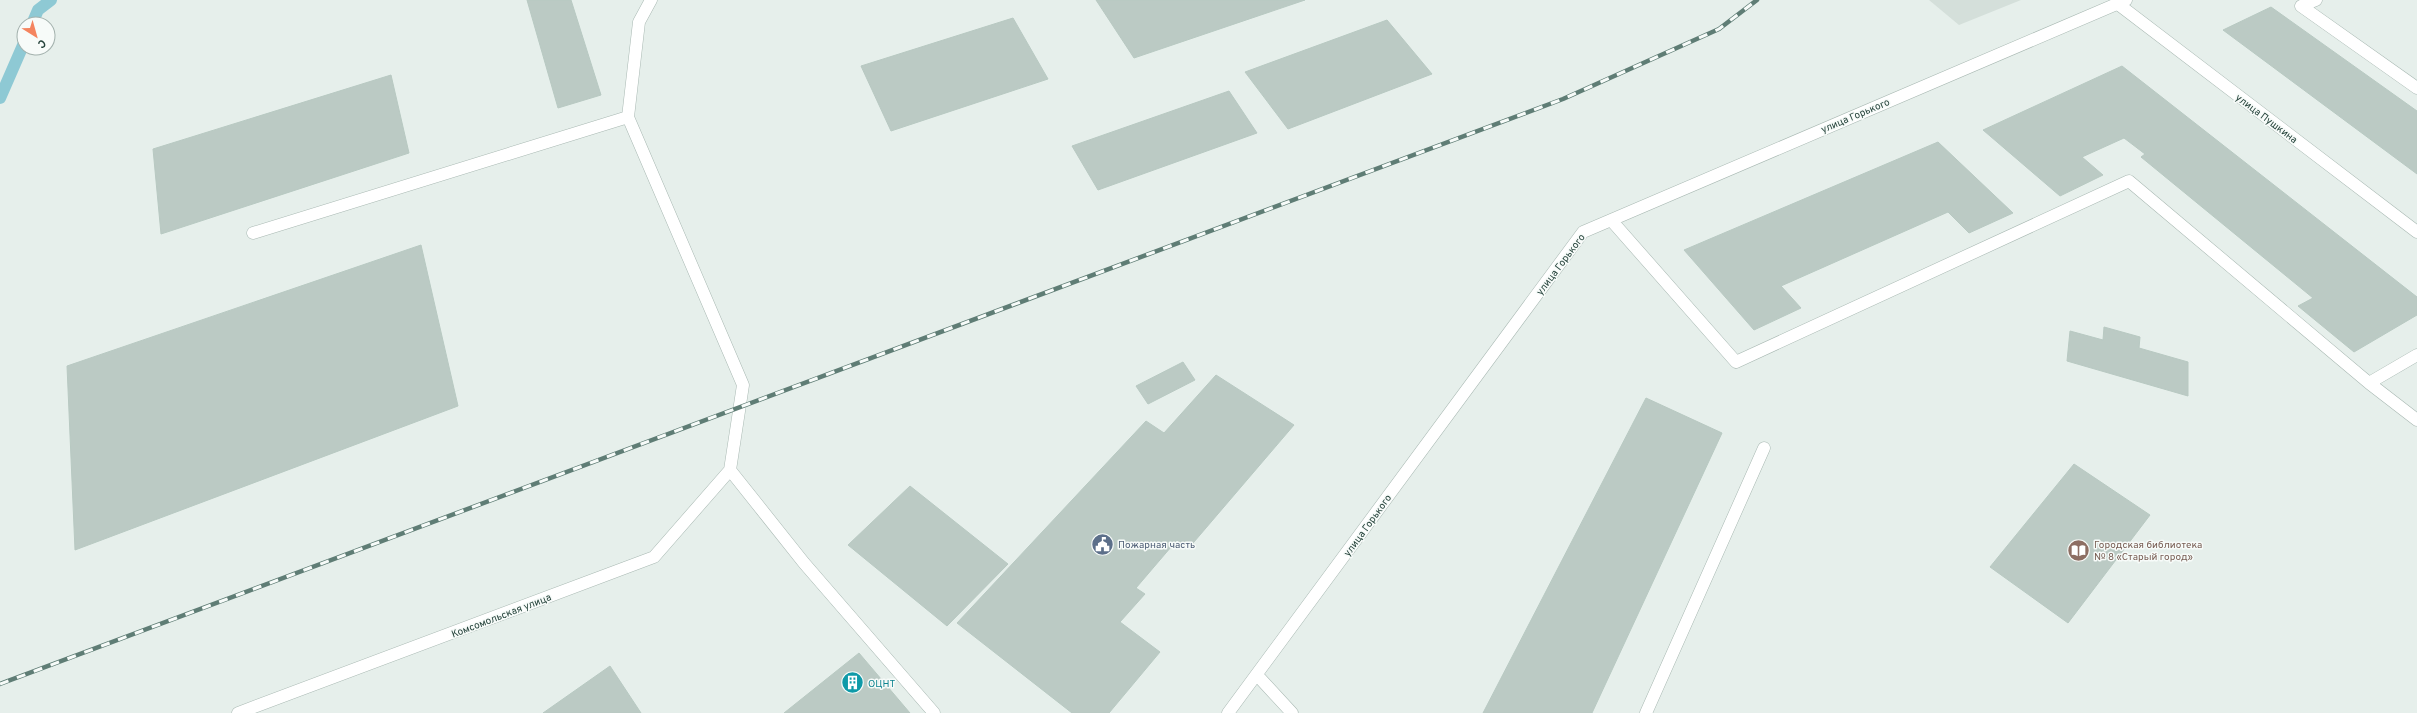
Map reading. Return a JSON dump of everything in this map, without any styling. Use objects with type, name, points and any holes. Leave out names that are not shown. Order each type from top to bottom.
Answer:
[{"type":"street","points":[[651,0],[640,22],[628,116],[744,385],[730,470],[804,563],[934,713]]},
{"type":"street","points":[[2316,0],[2300,6],[2417,88]]},
{"type":"street","name":"улица Горького","points":[[1228,713],[1583,232],[2122,2]]},
{"type":"street","name":"улица Пушкина","points":[[2122,2],[2417,232]]},
{"type":"street","points":[[253,233],[628,116]]},
{"type":"street","points":[[1611,220],[1736,362],[2129,181],[2369,383],[2417,420]]},
{"type":"street","points":[[2369,383],[2417,355]]},
{"type":"street","points":[[1646,713],[1764,448]]},
{"type":"street","name":"Комсомольская улица","points":[[238,713],[654,558],[730,470]]},
{"type":"street","points":[[1256,675],[1292,713]]},
{"type":"shaded area","points":[[1929,0],[2021,0],[1959,25]]},
{"type":"building","points":[[527,0],[571,0],[601,95],[558,108]]},
{"type":"building","points":[[1096,0],[1305,0],[1134,58]]},
{"type":"building","points":[[2271,7],[2417,111],[2417,174],[2223,30]]},
{"type":"building","points":[[1013,18],[1048,79],[891,131],[861,66]]},
{"type":"building","points":[[1387,20],[1432,74],[1288,129],[1245,72]]},
{"type":"building","points":[[2122,66],[2417,297],[2417,315],[2354,352],[2298,306],[2313,298],[2141,157],[2145,154],[2124,138],[2082,157],[2103,175],[2060,196],[1983,130]]},
{"type":"building","points":[[391,75],[409,153],[161,234],[153,149]]},
{"type":"building","points":[[1229,91],[1257,133],[1098,190],[1072,146]]},
{"type":"building","points":[[1938,142],[2013,213],[1969,233],[1948,212],[1781,286],[1801,308],[1754,330],[1684,250]]},
{"type":"building","points":[[421,245],[458,406],[75,550],[67,366]]},
{"type":"building","points":[[2104,327],[2140,337],[2139,348],[2188,362],[2188,396],[2067,361],[2070,331],[2103,340]]},
{"type":"building","points":[[1183,362],[1195,380],[1148,404],[1136,386]]},
{"type":"building","name":"Пожарная часть","points":[[1216,375],[1294,425],[1188,549],[1177,540],[1136,588],[1145,594],[1120,622],[1160,652],[1109,713],[1072,713],[957,623],[1146,421],[1164,433]]},
{"type":"building","points":[[1646,398],[1722,433],[1592,713],[1483,713]]},
{"type":"building","points":[[2074,464],[2150,515],[2068,623],[1990,567]]},
{"type":"building","points":[[910,486],[1008,564],[947,626],[848,545]]},
{"type":"building","name":"ОЦНТ","points":[[859,653],[910,713],[784,713]]},
{"type":"building","points":[[610,666],[641,713],[543,713]]},
{"type":"waterway","points":[[35,16],[38,10],[51,0]]},
{"type":"waterway","points":[[0,98],[18,56]]},
{"type":"railway","points":[[0,684],[1563,99],[1719,29],[1757,0]]},
{"type":"place","name":"Пожарная часть","points":[[1102,544]]},
{"type":"place","name":"Городская библиотека № 8 «Старый город»","points":[[2079,550]]},
{"type":"place","name":"ОЦНТ","points":[[853,683]]}]
